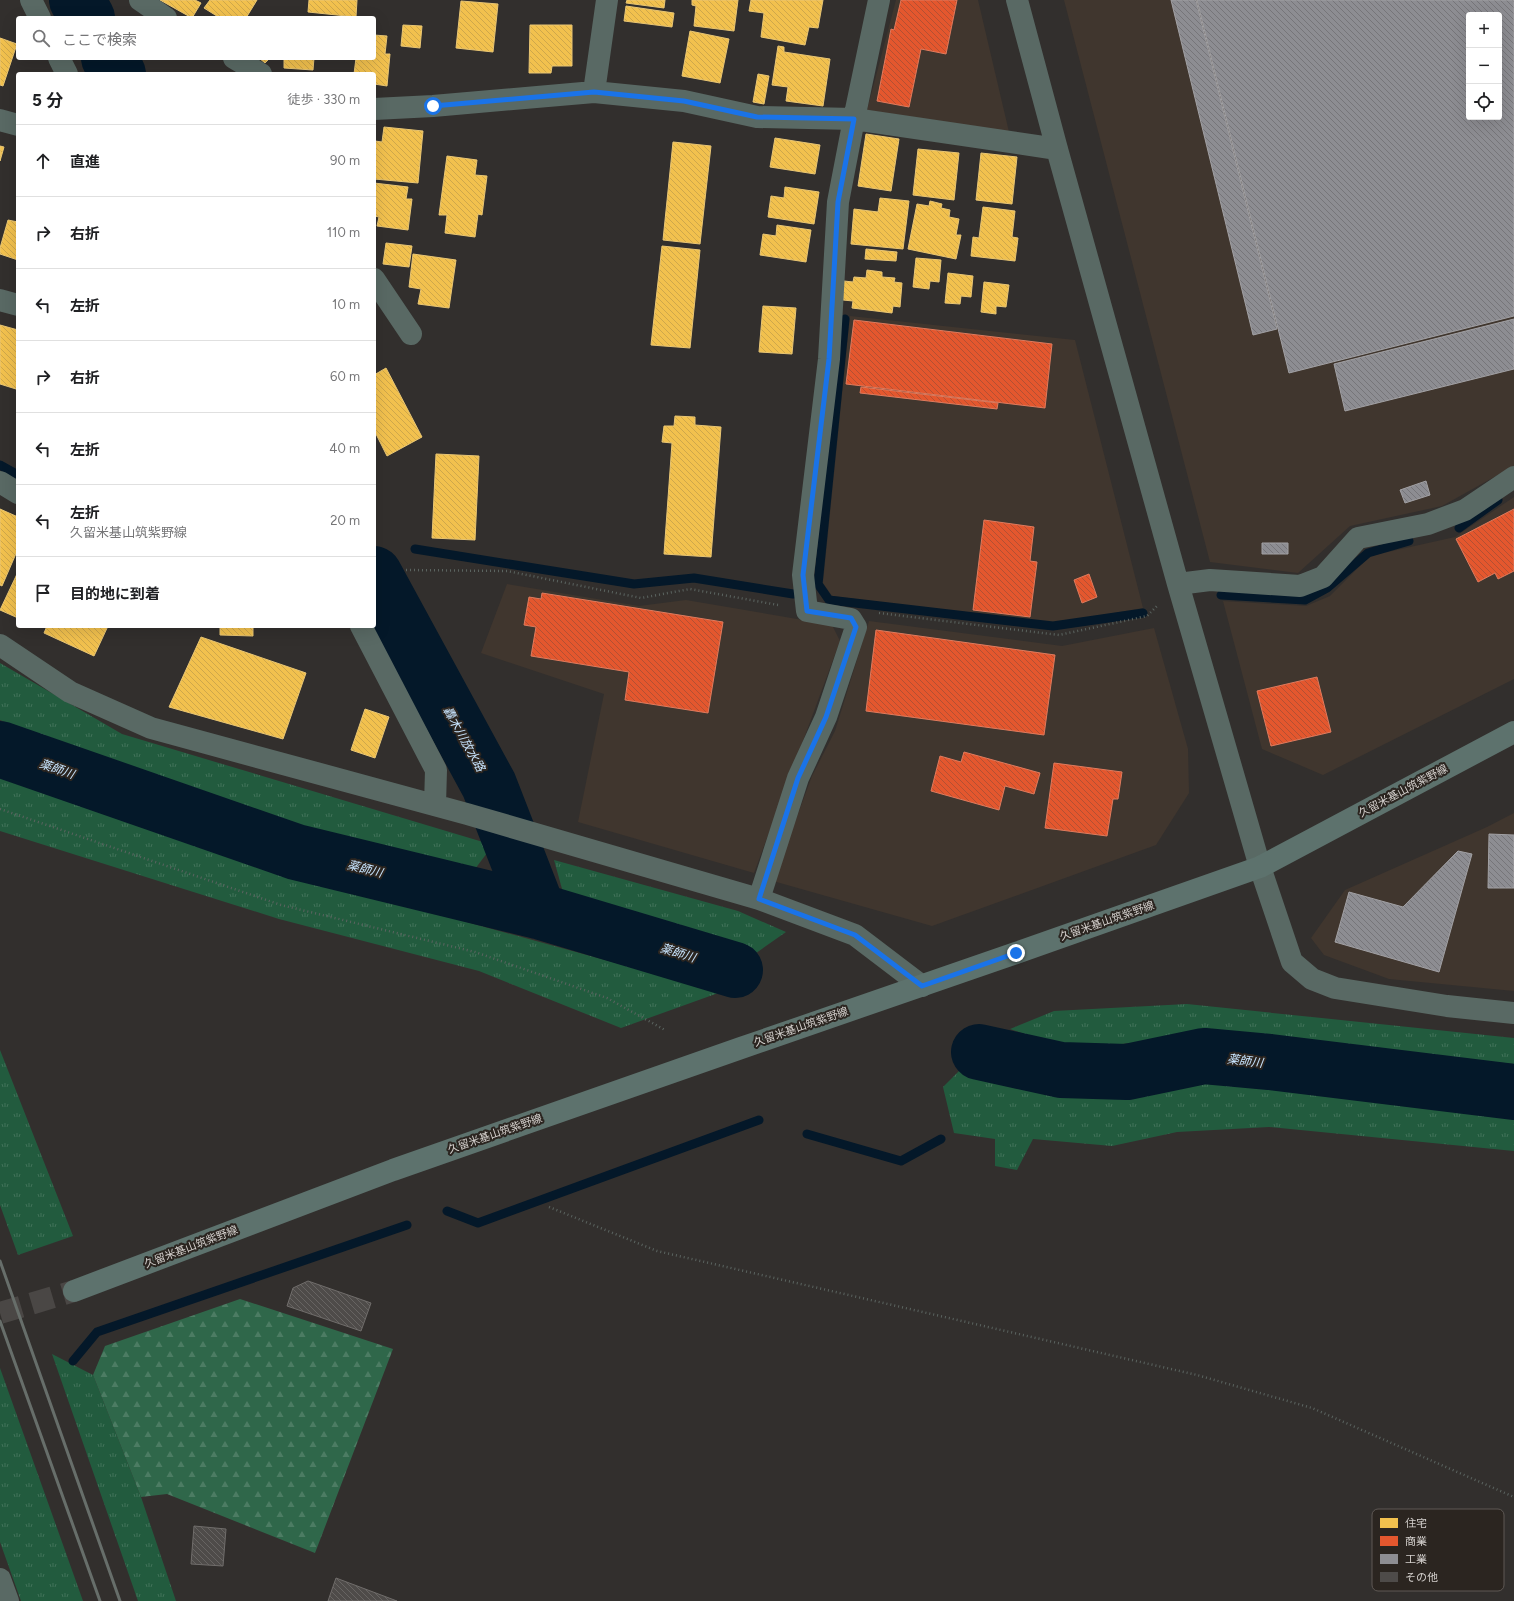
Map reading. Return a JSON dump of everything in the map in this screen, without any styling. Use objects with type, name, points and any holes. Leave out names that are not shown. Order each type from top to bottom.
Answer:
[{"type":"main road","name":"久留米基山筑紫野線","points":[[74,1291],[393,1170],[1260,867],[1514,732]]},
{"type":"street","points":[[31,0],[39,16]]},
{"type":"street","points":[[140,0],[163,16]]},
{"type":"street","points":[[594,92],[607,0]]},
{"type":"street","points":[[759,899],[798,778],[826,717],[856,627],[851,618],[807,611],[803,575],[829,359],[838,202],[879,0]]},
{"type":"street","points":[[1017,0],[1178,584],[1260,867],[1292,962],[1312,979],[1335,988],[1447,1006],[1514,1013]]},
{"type":"street","points":[[60,60],[66,72]]},
{"type":"street","points":[[237,60],[258,72]]},
{"type":"street","points":[[376,109],[433,106],[594,92],[684,101],[757,117],[854,119],[1057,149]]},
{"type":"street","points":[[0,120],[16,124]]},
{"type":"street","points":[[376,282],[412,334]]},
{"type":"street","points":[[0,300],[16,304]]},
{"type":"street","points":[[1178,584],[1210,580],[1300,586],[1323,576],[1358,538],[1428,524],[1464,510],[1514,476]]},
{"type":"street","points":[[0,482],[16,491]]},
{"type":"street","points":[[362,628],[436,770],[435,805]]},
{"type":"street","points":[[0,645],[70,692],[151,728],[467,814],[759,899],[855,935],[922,986]]},
{"type":"street","points":[[0,1579],[8,1601]]},
{"type":"path","points":[[406,570],[507,571],[641,598],[690,589],[807,611]]},
{"type":"path","points":[[851,618],[869,612],[1059,635],[1147,616],[1178,584]]},
{"type":"path","points":[[0,808],[281,905],[476,952],[608,998],[665,1030]]},
{"type":"path","points":[[550,1207],[657,1251],[1197,1375],[1312,1408],[1514,1497]]},
{"type":"shaded area","points":[[896,0],[978,0],[1009,132],[867,110]]},
{"type":"shaded area","points":[[1064,0],[1514,0],[1514,466],[1442,506],[1350,526],[1298,573],[1210,562]]},
{"type":"shaded area","points":[[850,316],[1075,340],[1143,608],[1049,624],[832,596],[823,583]]},
{"type":"shaded area","points":[[1514,497],[1514,679],[1323,775],[1262,749],[1223,601],[1306,606],[1330,596],[1370,556],[1455,537]]},
{"type":"shaded area","points":[[507,584],[639,606],[686,600],[832,625],[840,641],[754,873],[578,822],[604,694],[481,653]]},
{"type":"shaded area","points":[[869,621],[1062,646],[1154,628],[1188,749],[1189,793],[1156,845],[932,926],[773,881],[812,776],[835,731]]},
{"type":"shaded area","points":[[1514,813],[1514,991],[1389,979],[1324,955],[1311,938],[1345,890],[1487,827]]},
{"type":"green space","points":[[0,663],[122,734],[493,845],[472,873],[275,832],[0,720]]},
{"type":"green space","points":[[0,772],[220,854],[721,992],[621,1028],[479,971],[279,919],[0,831]]},
{"type":"green space","points":[[554,860],[738,911],[786,932],[749,958],[564,896]]},
{"type":"green space","points":[[1187,1004],[1514,1038],[1514,1064],[1223,1034],[1070,1049],[1010,1029],[1054,1011]]},
{"type":"green space","points":[[0,1050],[73,1236],[18,1255],[0,1205]]},
{"type":"green space","points":[[965,1065],[1050,1093],[1099,1097],[1212,1080],[1514,1110],[1514,1151],[1269,1127],[1177,1132],[1112,1146],[1033,1139],[1017,1170],[995,1166],[995,1139],[954,1133],[943,1087]]},
{"type":"green space","points":[[240,1299],[393,1349],[315,1553],[167,1494],[141,1497],[93,1375],[105,1346]]},
{"type":"green space","points":[[52,1354],[93,1375],[141,1497],[176,1601],[138,1601]]},
{"type":"green space","points":[[0,1368],[83,1601],[21,1601],[0,1542]]},
{"type":"building: 住宅","points":[[160,0],[195,0],[201,3],[193,16],[188,16]]},
{"type":"building: 住宅","points":[[210,0],[257,0],[247,16],[217,16],[204,8]]},
{"type":"building: 住宅","points":[[309,0],[357,0],[356,16],[308,12]]},
{"type":"building: 住宅","points":[[627,0],[665,0],[664,8],[626,3]]},
{"type":"building: 住宅","points":[[692,0],[738,0],[734,31],[694,26],[696,6],[692,5]]},
{"type":"building: 住宅","points":[[751,0],[823,0],[818,28],[809,27],[805,45],[761,37],[764,13],[749,11]]},
{"type":"building: 住宅","points":[[461,1],[498,4],[493,52],[456,48]]},
{"type":"building: 住宅","points":[[626,6],[674,13],[672,27],[624,21]]},
{"type":"building: 住宅","points":[[403,25],[422,26],[420,48],[401,46]]},
{"type":"building: 住宅","points":[[530,25],[572,25],[572,66],[552,66],[551,73],[529,73]]},
{"type":"building: 住宅","points":[[690,31],[729,39],[720,83],[682,76]]},
{"type":"building: 住宅","points":[[376,35],[387,36],[385,54],[390,54],[387,86],[376,84],[376,72],[354,72],[356,60],[376,60]]},
{"type":"building: 住宅","points":[[0,38],[16,44],[16,47],[3,86],[0,85]]},
{"type":"building: 住宅","points":[[778,46],[784,47],[784,52],[830,59],[823,106],[786,101],[788,87],[772,85]]},
{"type":"building: 住宅","points":[[284,60],[314,60],[313,70],[284,68]]},
{"type":"building: 住宅","points":[[758,74],[769,76],[764,104],[753,102]]},
{"type":"building: 住宅","points":[[384,127],[423,131],[418,183],[376,179],[376,141],[382,142]]},
{"type":"building: 住宅","points":[[866,134],[899,139],[891,191],[858,186]]},
{"type":"building: 住宅","points":[[775,138],[820,145],[815,174],[770,167]]},
{"type":"building: 住宅","points":[[673,142],[711,146],[700,244],[663,240]]},
{"type":"building: 住宅","points":[[0,146],[4,147],[0,161]]},
{"type":"building: 住宅","points":[[918,149],[959,153],[954,200],[913,195]]},
{"type":"building: 住宅","points":[[981,153],[1017,157],[1012,204],[976,200]]},
{"type":"building: 住宅","points":[[447,156],[477,160],[475,175],[487,176],[482,215],[478,214],[475,237],[445,233],[447,215],[439,215]]},
{"type":"building: 住宅","points":[[376,183],[408,187],[406,199],[412,199],[408,230],[377,226],[379,217],[376,216]]},
{"type":"building: 住宅","points":[[785,187],[819,192],[814,224],[768,217],[771,196],[784,198]]},
{"type":"building: 住宅","points":[[880,198],[909,201],[903,249],[851,244],[854,209],[878,212]]},
{"type":"building: 住宅","points":[[930,201],[942,204],[941,208],[950,210],[949,217],[959,219],[956,235],[961,235],[956,259],[908,249],[917,204],[929,206]]},
{"type":"building: 住宅","points":[[983,207],[1015,211],[1012,237],[1018,238],[1015,261],[971,256],[973,237],[979,238]]},
{"type":"building: 住宅","points":[[8,220],[16,222],[16,259],[0,254],[0,248]]},
{"type":"building: 住宅","points":[[777,225],[811,230],[806,262],[760,255],[763,234],[776,236]]},
{"type":"building: 住宅","points":[[386,243],[412,246],[409,267],[383,264]]},
{"type":"building: 住宅","points":[[662,246],[700,250],[690,348],[651,345]]},
{"type":"building: 住宅","points":[[866,249],[897,252],[896,261],[865,259]]},
{"type":"building: 住宅","points":[[413,254],[456,260],[449,308],[418,304],[421,289],[409,287]]},
{"type":"building: 住宅","points":[[916,258],[941,260],[939,282],[930,281],[929,289],[913,287]]},
{"type":"building: 住宅","points":[[867,270],[882,272],[882,277],[895,278],[894,282],[902,283],[900,307],[893,306],[892,313],[852,308],[853,301],[843,300],[844,281],[853,282],[854,277],[866,278]]},
{"type":"building: 住宅","points":[[948,273],[973,276],[971,297],[961,296],[960,304],[945,303]]},
{"type":"building: 住宅","points":[[984,282],[1009,285],[1006,307],[996,306],[996,314],[981,312]]},
{"type":"building: 住宅","points":[[763,306],[796,308],[792,354],[759,352]]},
{"type":"building: 住宅","points":[[0,325],[16,329],[16,389],[0,384]]},
{"type":"building: 住宅","points":[[386,368],[422,437],[387,456],[376,434],[376,374]]},
{"type":"building: 住宅","points":[[675,416],[695,417],[695,425],[721,427],[711,557],[664,554],[672,443],[662,442],[664,426],[674,426]]},
{"type":"building: 住宅","points":[[436,454],[479,456],[475,540],[432,538]]},
{"type":"building: 住宅","points":[[0,509],[16,516],[16,554],[2,586],[0,585]]},
{"type":"building: 住宅","points":[[16,576],[16,617],[0,610]]},
{"type":"building: 住宅","points":[[46,628],[107,628],[94,656],[44,633]]},
{"type":"building: 住宅","points":[[220,628],[253,628],[253,636],[220,635]]},
{"type":"building: 住宅","points":[[201,637],[306,673],[283,739],[169,707]]},
{"type":"building: 住宅","points":[[365,709],[389,717],[375,758],[351,750]]},
{"type":"building: 商業","points":[[901,0],[957,0],[946,54],[921,49],[909,107],[877,101],[891,29],[894,30]]},
{"type":"building: 商業","points":[[854,320],[1052,344],[1045,408],[846,384]]},
{"type":"building: 商業","points":[[861,387],[998,403],[997,409],[860,393]]},
{"type":"building: 商業","points":[[1514,509],[1514,571],[1498,579],[1495,573],[1478,582],[1456,539]]},
{"type":"building: 商業","points":[[984,520],[1034,527],[1030,561],[1037,562],[1030,617],[973,610]]},
{"type":"building: 商業","points":[[1089,574],[1097,597],[1082,603],[1074,580]]},
{"type":"building: 商業","points":[[542,593],[723,622],[708,713],[625,700],[629,672],[531,656],[536,627],[524,625],[529,597],[541,599]]},
{"type":"building: 商業","points":[[876,630],[1055,655],[1044,735],[866,711]]},
{"type":"building: 商業","points":[[1317,677],[1331,732],[1271,746],[1257,691]]},
{"type":"building: 商業","points":[[964,752],[1040,773],[1034,794],[1005,786],[999,810],[931,791],[940,756],[961,762]]},
{"type":"building: 商業","points":[[1054,763],[1122,772],[1118,799],[1113,799],[1107,836],[1045,828]]},
{"type":"building: 工業","points":[[1171,0],[1196,0],[1277,329],[1253,335]]},
{"type":"building: 工業","points":[[1197,0],[1514,0],[1514,316],[1289,373]]},
{"type":"building: 工業","points":[[1514,319],[1514,369],[1345,411],[1334,364]]},
{"type":"building: 工業","points":[[1426,481],[1430,495],[1405,503],[1400,490]]},
{"type":"building: 工業","points":[[1262,543],[1288,543],[1288,554],[1262,554]]},
{"type":"building: 工業","points":[[1489,834],[1514,835],[1514,888],[1488,888]]},
{"type":"building: 工業","points":[[1458,851],[1472,854],[1439,972],[1335,942],[1349,892],[1403,907]]},
{"type":"building: その他","points":[[308,1281],[371,1303],[361,1331],[287,1306],[293,1288]]},
{"type":"building: その他","points":[[194,1526],[226,1529],[223,1566],[191,1564]]},
{"type":"building: その他","points":[[336,1578],[397,1601],[328,1601]]},
{"type":"waterway","name":"轟木川放水路","points":[[77,0],[86,16]]},
{"type":"waterway","name":"轟木川放水路","points":[[110,60],[117,72]]},
{"type":"waterway","points":[[845,319],[818,584],[829,600],[1053,626],[1143,613]]},
{"type":"waterway","points":[[0,465],[16,474]]},
{"type":"waterway","points":[[1459,528],[1498,500]]},
{"type":"waterway","points":[[1221,595],[1305,600],[1327,588],[1368,553],[1409,541]]},
{"type":"waterway","points":[[415,549],[634,584],[694,578],[793,594]]},
{"type":"waterway","name":"轟木川放水路","points":[[376,578],[489,785],[538,911]]},
{"type":"waterway","name":"薬師川","points":[[0,749],[296,852],[538,911],[735,970]]},
{"type":"waterway","name":"薬師川","points":[[979,1052],[1061,1070],[1127,1072],[1204,1056],[1270,1062],[1514,1092]]},
{"type":"waterway","points":[[447,1211],[478,1223],[759,1120]]},
{"type":"waterway","points":[[807,1134],[901,1161],[941,1139]]},
{"type":"waterway","points":[[73,1361],[97,1332],[407,1225]]},
{"type":"tunnel","points":[[0,1313],[74,1291]]},
{"type":"railway","points":[[0,1261],[120,1601]]},
{"type":"railway","points":[[0,1321],[100,1601]]},
{"type":"route","points":[[433,106],[594,92],[684,101],[757,117],[854,119],[838,202],[829,359],[803,575],[807,611],[851,618],[856,627],[826,717],[798,778],[759,899],[855,935],[922,986],[1016,953]]}]
